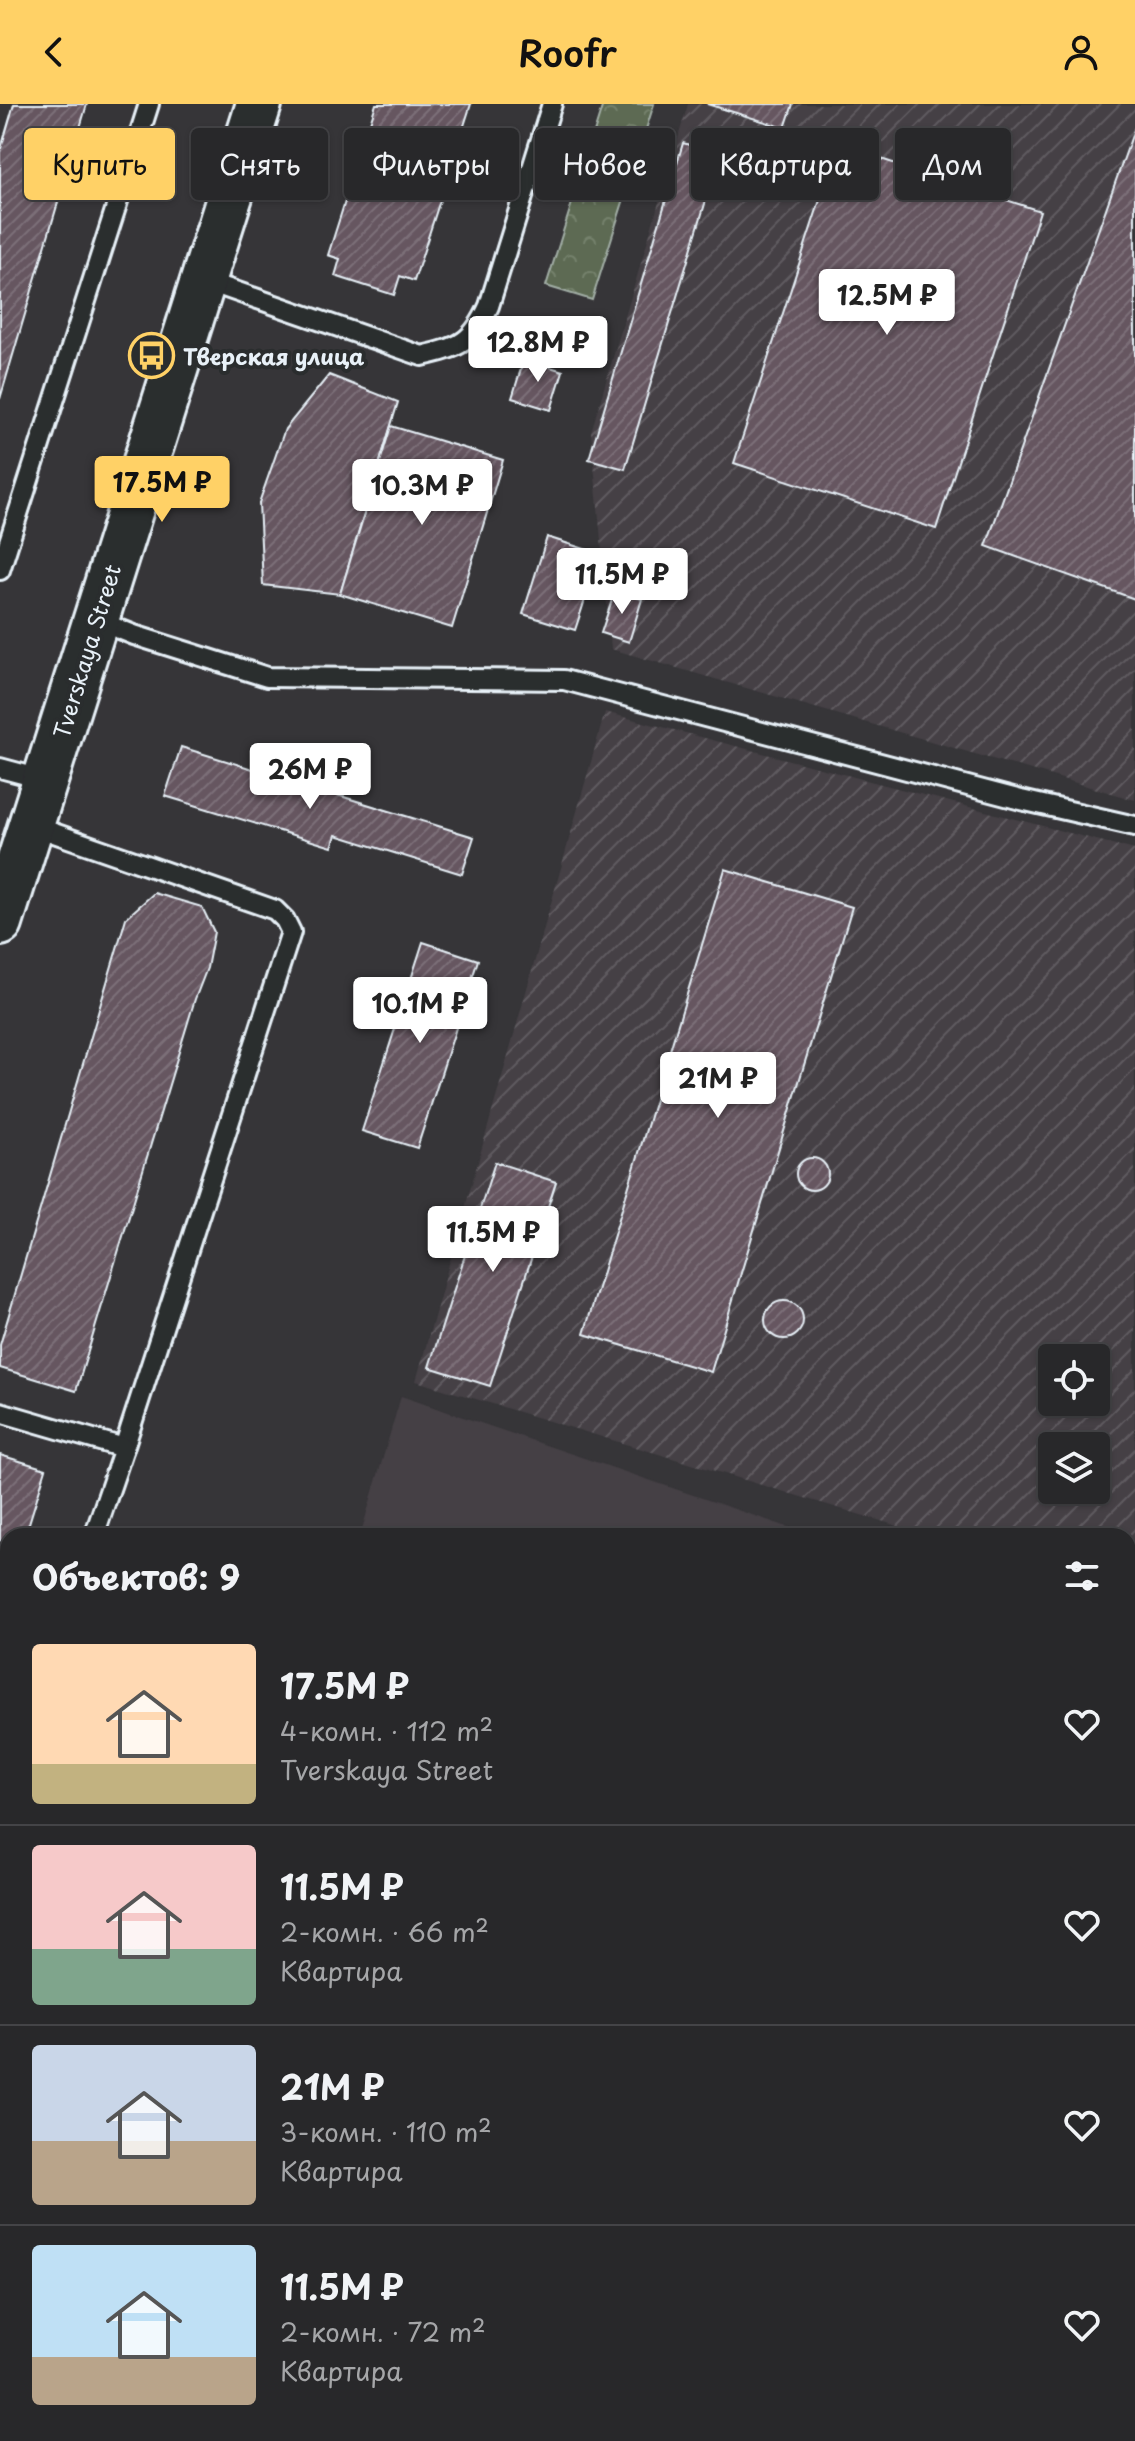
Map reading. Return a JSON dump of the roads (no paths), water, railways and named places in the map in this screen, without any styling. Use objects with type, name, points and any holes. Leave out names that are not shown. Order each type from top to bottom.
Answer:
[{"type":"main road","name":"Tverskaya Street","points":[[0,923],[259,104]]},
{"type":"lane","points":[[0,570],[149,104]]},
{"type":"lane","points":[[203,280],[422,356],[457,347],[479,327],[489,306],[552,104]]},
{"type":"lane","points":[[96,620],[267,677],[564,680],[1021,800],[1135,826]]},
{"type":"lane","points":[[0,768],[45,780]]},
{"type":"lane","points":[[31,825],[275,910],[291,932],[97,1528]]},
{"type":"lane","points":[[0,1412],[124,1448]]},
{"type":"place","name":"Тверская улица","points":[[152,355]]}]
